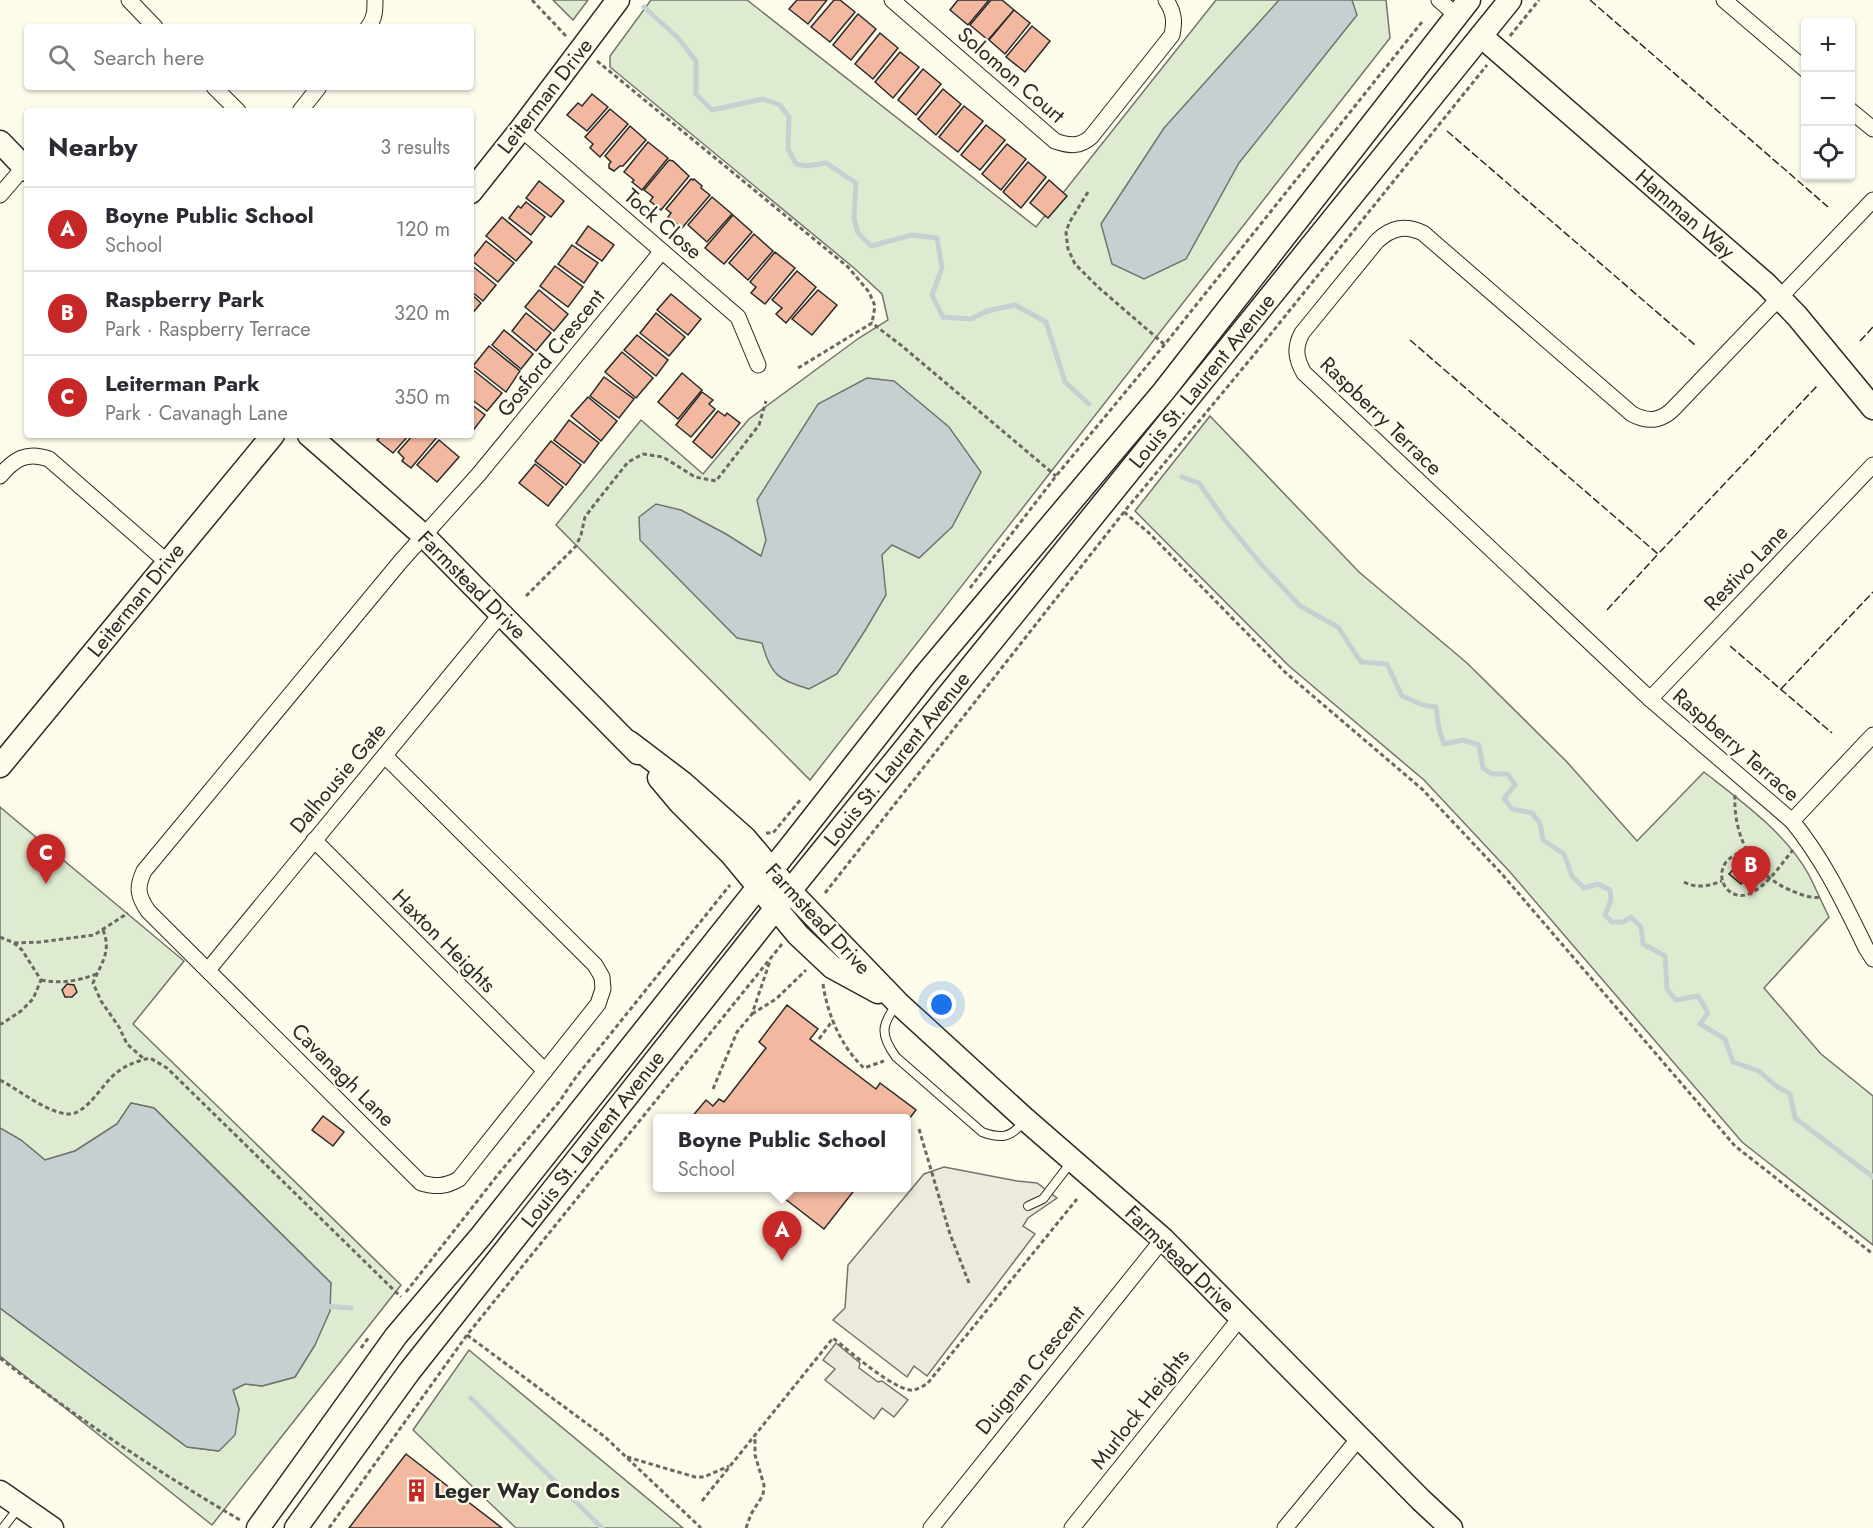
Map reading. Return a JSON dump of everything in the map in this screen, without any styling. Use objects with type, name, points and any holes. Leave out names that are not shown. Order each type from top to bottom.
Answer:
[{"type":"main road","name":"Leiterman Drive","points":[[474,188],[618,0]]},
{"type":"main road","name":"Louis St. Laurent Avenue","points":[[296,1528],[409,1372],[783,899],[1510,0]]},
{"type":"main road","name":"Louis St. Laurent Avenue","points":[[258,1528],[396,1336],[481,1236],[925,675],[1164,391],[1463,8]]},
{"type":"main road","name":"Hamman Way","points":[[1481,36],[1780,297],[1873,408]]},
{"type":"main road","points":[[0,142],[24,166]]},
{"type":"main road","name":"Leiterman Drive","points":[[0,766],[270,438]]},
{"type":"main road","name":"Farmstead Drive","points":[[312,438],[424,536],[629,742],[683,783],[745,838],[766,878],[783,899],[1025,1119],[1163,1239],[1451,1528]]},
{"type":"main road","name":"Farmstead Drive","points":[[783,899],[798,935],[832,968],[898,1003]]},
{"type":"main road","points":[[0,1492],[52,1528]]},
{"type":"street","points":[[129,0],[152,24]]},
{"type":"street","points":[[370,24],[374,16],[375,0]]},
{"type":"street","name":"Solomon Court","points":[[892,0],[1055,141],[1077,145],[1085,143],[1091,137],[1172,35],[1175,22],[1173,10],[1166,0]]},
{"type":"street","points":[[1438,0],[1463,8]]},
{"type":"street","points":[[1724,0],[1801,66]]},
{"type":"street","points":[[217,90],[235,108]]},
{"type":"street","points":[[302,108],[318,90]]},
{"type":"street","points":[[1855,113],[1873,129]]},
{"type":"street","name":"Tock Close","points":[[521,129],[738,317],[758,365]]},
{"type":"street","points":[[0,195],[24,170]]},
{"type":"street","points":[[1780,297],[1873,200]]},
{"type":"street","name":"Raspberry Terrace","points":[[1780,297],[1669,414],[1652,420],[1642,419],[1632,414],[1423,233],[1412,228],[1399,227],[1387,232],[1377,241],[1302,333],[1297,342],[1296,351],[1298,362],[1304,373],[1650,699],[1792,821],[1827,870],[1873,959]]},
{"type":"street","name":"Gosford Crescent","points":[[424,536],[479,474],[662,251]]},
{"type":"street","points":[[0,476],[16,460],[29,455],[39,455],[49,459],[167,562]]},
{"type":"street","name":"Restivo Lane","points":[[1650,699],[1873,465]]},
{"type":"street","name":"Cavanagh Lane","points":[[385,756],[595,965],[602,977],[603,989],[598,1004],[545,1071],[459,1179],[448,1185],[435,1187],[422,1183],[148,910],[141,900],[139,890],[139,881],[152,862],[424,536]]},
{"type":"street","name":"Dalhousie Gate","points":[[208,970],[501,614]]},
{"type":"street","points":[[1792,821],[1873,735]]},
{"type":"street","name":"Haxton Heights","points":[[314,840],[545,1071]]},
{"type":"street","name":"Duignan Crescent","points":[[931,1528],[1163,1239]]},
{"type":"street","name":"Murlock Heights","points":[[1072,1528],[1241,1317]]},
{"type":"street","points":[[1285,1528],[1360,1437]]},
{"type":"lane","points":[[898,1003],[886,1018],[884,1025],[886,1043],[896,1057],[982,1132],[998,1137],[1006,1136],[1016,1131],[1025,1119]]},
{"type":"lane","points":[[1028,1206],[1043,1199],[1073,1160]]},
{"type":"lane","points":[[3,1528],[20,1506]]},
{"type":"path","points":[[532,0],[564,34]]},
{"type":"path","points":[[1514,32],[1539,0]]},
{"type":"path","points":[[965,595],[1056,476],[1165,344],[1422,22]]},
{"type":"path","points":[[602,64],[848,267],[869,292],[875,306],[872,323],[798,368]]},
{"type":"path","points":[[825,893],[1124,512],[1479,75]]},
{"type":"path","points":[[1088,192],[1069,223],[1066,233],[1068,249],[1075,264],[1098,287],[1165,344]]},
{"type":"path","points":[[872,323],[1056,476]]},
{"type":"path","points":[[526,596],[576,546],[585,518],[628,462],[643,454],[663,457],[695,477],[716,481],[759,424],[766,402]]},
{"type":"path","points":[[1124,512],[1149,532],[1286,673],[1422,789],[1501,873],[1735,1146],[1873,1254]]},
{"type":"path","points":[[1735,795],[1737,823],[1745,849],[1754,863],[1768,878],[1797,893],[1821,897]]},
{"type":"path","points":[[762,834],[773,833],[803,796]]},
{"type":"path","points":[[1745,849],[1725,864],[1721,875],[1722,881],[1730,891],[1741,896],[1750,894],[1776,872],[1793,850]]},
{"type":"path","points":[[1684,882],[1696,886],[1722,881]]},
{"type":"path","points":[[0,1080],[46,1107],[68,1114],[81,1111],[114,1074],[136,1061],[150,1058],[167,1068],[401,1297],[730,885]]},
{"type":"path","points":[[14,943],[94,935],[128,912]]},
{"type":"path","points":[[103,930],[107,941],[107,954],[93,983],[101,1001],[120,1027],[127,1044],[144,1059]]},
{"type":"path","points":[[0,937],[14,943],[22,950],[41,980],[54,983],[69,982],[97,974]]},
{"type":"path","points":[[328,1528],[467,1335],[782,944]]},
{"type":"path","points":[[752,1014],[776,999],[820,956]]},
{"type":"path","points":[[820,956],[825,1000],[853,1059],[864,1068],[896,1057]]},
{"type":"path","points":[[713,1089],[738,1032],[752,1014],[772,957]]},
{"type":"path","points":[[0,1023],[21,1011],[33,999],[41,980]]},
{"type":"path","points":[[819,1039],[833,1020]]},
{"type":"path","points":[[919,1129],[944,1216],[969,1283]]},
{"type":"path","points":[[702,1501],[833,1338],[892,1384],[914,1390],[927,1384],[1077,1199]]},
{"type":"path","points":[[359,1350],[373,1332]]},
{"type":"path","points":[[467,1335],[604,1437],[701,1528]]},
{"type":"path","points":[[0,1358],[86,1422],[240,1520],[235,1528]]},
{"type":"path","points":[[746,1528],[751,1514],[763,1495],[764,1485],[755,1455],[755,1436]]},
{"type":"path","points":[[626,1457],[694,1477],[704,1476],[731,1465]]},
{"type":"green space","points":[[553,0],[588,0],[573,20]]},
{"type":"green space","points":[[651,0],[747,0],[1036,227],[1216,0],[1386,0],[1390,38],[810,780],[556,525],[641,420],[703,474],[749,419],[859,338],[888,320],[882,294],[854,268],[610,67],[610,56]]},
{"type":"green space","points":[[1210,416],[1359,572],[1467,663],[1567,762],[1637,841],[1704,772],[1762,819],[1788,845],[1809,875],[1829,917],[1764,988],[1821,1054],[1873,1096],[1873,1245],[1742,1142],[1510,872],[1424,780],[1289,666],[1135,511]]},
{"type":"green space","points":[[0,807],[184,961],[133,1024],[401,1285],[212,1525],[0,1356],[0,1308],[187,1447],[218,1451],[239,1409],[233,1390],[245,1384],[262,1386],[295,1377],[315,1345],[331,1283],[154,1108],[131,1103],[117,1124],[75,1151],[45,1160],[21,1140],[0,1128]]},
{"type":"green space","points":[[469,1350],[683,1528],[516,1528],[413,1430]]},
{"type":"shaded area","points":[[1279,0],[1352,0],[1357,15],[1239,163],[1186,259],[1144,279],[1112,264],[1101,224],[1164,128]]},
{"type":"shaded area","points":[[867,378],[894,381],[949,427],[981,472],[952,527],[919,558],[892,545],[882,555],[886,595],[837,674],[809,689],[777,675],[769,663],[762,643],[737,638],[640,540],[639,517],[656,504],[681,510],[761,556],[766,540],[757,500],[818,404]]},
{"type":"shaded area","points":[[131,1103],[154,1108],[331,1283],[330,1311],[315,1345],[295,1377],[262,1386],[245,1384],[233,1390],[239,1409],[235,1435],[219,1451],[187,1447],[0,1308],[0,1128],[21,1140],[45,1160],[75,1151],[117,1124]]},
{"type":"shaded area","points":[[944,1167],[1037,1183],[1057,1198],[1028,1218],[1023,1226],[1035,1234],[927,1376],[914,1366],[907,1377],[833,1320],[845,1308],[848,1265],[924,1174]]},
{"type":"shaded area","points":[[836,1343],[860,1363],[859,1368],[908,1400],[894,1417],[882,1408],[874,1419],[825,1380],[835,1369],[823,1360]]},
{"type":"building","points":[[797,0],[827,0],[808,24],[789,9]]},
{"type":"building","points":[[834,0],[840,0],[855,12],[830,42],[811,27]]},
{"type":"building","points":[[958,0],[989,0],[968,25],[950,10]]},
{"type":"building","points":[[991,0],[1002,0],[1014,10],[988,40],[970,25]]},
{"type":"building","points":[[1014,10],[1030,23],[1005,54],[989,40]]},
{"type":"building","points":[[858,14],[876,29],[851,60],[833,45]]},
{"type":"building","points":[[1032,26],[1050,41],[1025,72],[1006,57]]},
{"type":"building","points":[[880,33],[898,48],[873,79],[855,64]]},
{"type":"building","points":[[900,52],[919,67],[893,98],[875,82]]},
{"type":"building","points":[[923,69],[941,84],[916,115],[898,100]]},
{"type":"building","points":[[943,89],[961,104],[936,135],[918,119]]},
{"type":"building","points":[[592,94],[608,107],[587,131],[567,115],[578,103],[582,106]]},
{"type":"building","points":[[964,106],[983,121],[958,152],[939,137]]},
{"type":"building","points":[[610,109],[628,124],[600,157],[590,148],[593,144],[585,137]]},
{"type":"building","points":[[986,125],[1005,140],[980,170],[961,155]]},
{"type":"building","points":[[630,126],[646,140],[623,166],[614,171],[609,168],[611,162],[605,156]]},
{"type":"building","points":[[648,142],[668,158],[642,190],[624,172]]},
{"type":"building","points":[[1007,144],[1026,159],[1001,190],[982,174]]},
{"type":"building","points":[[669,160],[689,176],[661,210],[650,201],[653,197],[644,190]]},
{"type":"building","points":[[1028,162],[1046,177],[1021,208],[1003,192]]},
{"type":"building","points":[[691,179],[694,179],[710,195],[682,228],[668,217],[671,213],[666,209]]},
{"type":"building","points":[[1049,180],[1067,196],[1048,218],[1030,203]]},
{"type":"building","points":[[539,181],[564,201],[551,217],[526,198]]},
{"type":"building","points":[[712,197],[732,214],[707,242],[688,225]]},
{"type":"building","points":[[526,202],[545,217],[531,235],[509,218],[518,206],[521,208]]},
{"type":"building","points":[[733,215],[752,232],[724,264],[705,248]]},
{"type":"building","points":[[502,217],[532,242],[516,261],[486,236]]},
{"type":"building","points":[[588,226],[614,245],[602,261],[576,243]]},
{"type":"building","points":[[754,234],[773,251],[748,280],[729,263]]},
{"type":"building","points":[[486,241],[514,263],[498,282],[474,262],[474,256]]},
{"type":"building","points":[[572,245],[598,263],[584,283],[558,264]]},
{"type":"building","points":[[775,252],[795,268],[765,304],[751,293],[756,287],[750,282]]},
{"type":"building","points":[[555,266],[583,287],[568,307],[540,286]]},
{"type":"building","points":[[474,267],[496,285],[483,301],[474,294]]},
{"type":"building","points":[[797,271],[816,287],[786,323],[776,314],[782,308],[772,300]]},
{"type":"building","points":[[539,290],[568,314],[554,331],[525,307]]},
{"type":"building","points":[[818,290],[837,305],[812,335],[792,319]]},
{"type":"building","points":[[671,294],[701,319],[688,335],[657,310]]},
{"type":"building","points":[[474,297],[481,303],[474,311]]},
{"type":"building","points":[[526,313],[551,333],[536,351],[512,331]]},
{"type":"building","points":[[656,313],[685,337],[669,356],[640,333]]},
{"type":"building","points":[[504,330],[533,354],[521,369],[492,345]]},
{"type":"building","points":[[637,335],[668,360],[656,376],[624,350]]},
{"type":"building","points":[[489,346],[520,371],[506,392],[474,365]]},
{"type":"building","points":[[622,352],[653,378],[636,398],[605,372]]},
{"type":"building","points":[[474,371],[502,393],[487,411],[474,401]]},
{"type":"building","points":[[682,373],[702,390],[678,419],[658,402]]},
{"type":"building","points":[[604,377],[634,399],[619,418],[590,396]]},
{"type":"building","points":[[702,392],[713,400],[709,404],[715,409],[691,437],[676,425]]},
{"type":"building","points":[[588,397],[617,421],[601,441],[571,416]]},
{"type":"building","points":[[474,406],[485,415],[474,429]]},
{"type":"building","points":[[718,411],[725,416],[727,413],[740,423],[712,458],[693,442]]},
{"type":"building","points":[[569,420],[599,443],[584,463],[554,440]]},
{"type":"building","points":[[379,438],[406,438],[393,453],[377,440]]},
{"type":"building","points":[[410,438],[436,438],[411,468],[402,461],[404,458],[398,452]]},
{"type":"building","points":[[439,440],[459,457],[437,482],[417,465]]},
{"type":"building","points":[[551,441],[581,465],[566,485],[535,461]]},
{"type":"building","points":[[535,464],[563,487],[548,506],[519,483]]},
{"type":"building","points":[[1740,863],[1751,873],[1741,884],[1729,874]]},
{"type":"building","points":[[67,984],[74,985],[77,992],[72,997],[65,997],[62,990]]},
{"type":"building","points":[[787,1005],[818,1029],[810,1039],[876,1089],[880,1083],[916,1110],[911,1116],[911,1114],[694,1114],[706,1100],[713,1106],[719,1099],[724,1102],[766,1048],[759,1042]]},
{"type":"building","points":[[323,1116],[344,1132],[333,1146],[312,1130]]},
{"type":"building","points":[[776,1192],[853,1192],[824,1229]]},
{"type":"building","name":"Leger Way Condos","points":[[406,1454],[502,1528],[349,1528]]},
{"type":"waterway","points":[[644,7],[678,38],[696,61],[696,94],[712,110],[763,99],[780,105],[789,117],[788,149],[796,164],[807,166],[826,163],[856,183],[854,219],[858,233],[871,246],[912,235],[937,238],[942,268],[932,295],[943,317],[971,319],[987,311],[1015,305],[1046,322],[1065,382],[1089,404]]},
{"type":"waterway","points":[[1182,477],[1199,483],[1224,519],[1260,563],[1300,606],[1338,627],[1361,662],[1387,664],[1402,696],[1423,705],[1436,707],[1444,744],[1463,740],[1479,745],[1483,768],[1492,774],[1508,774],[1515,785],[1504,798],[1512,809],[1532,813],[1540,823],[1543,840],[1564,854],[1572,876],[1584,888],[1598,884],[1610,890],[1611,900],[1605,915],[1612,922],[1623,922],[1631,917],[1641,927],[1643,944],[1665,956],[1667,989],[1676,1000],[1698,996],[1708,1013],[1700,1024],[1725,1039],[1733,1062],[1759,1071],[1776,1086],[1790,1094],[1795,1118],[1873,1177]]},
{"type":"waterway","points":[[324,1306],[351,1308]]},
{"type":"waterway","points":[[471,1398],[602,1528]]},
{"type":"fence","points":[[1590,0],[1828,207]]},
{"type":"fence","points":[[1447,131],[1695,345]]},
{"type":"fence","points":[[1860,341],[1873,327]]},
{"type":"fence","points":[[1410,340],[1658,554],[1817,386]]},
{"type":"fence","points":[[1607,610],[1658,554]]},
{"type":"fence","points":[[1781,689],[1873,592]]},
{"type":"fence","points":[[1730,646],[1832,733]]},
{"type":"place","name":"Leiterman Park","points":[[46,884]]},
{"type":"place","name":"Raspberry Park","points":[[1751,896]]},
{"type":"place","name":"Boyne Public School","points":[[782,1261]]},
{"type":"place","name":"Leger Way Condos","points":[[416,1491]]}]
